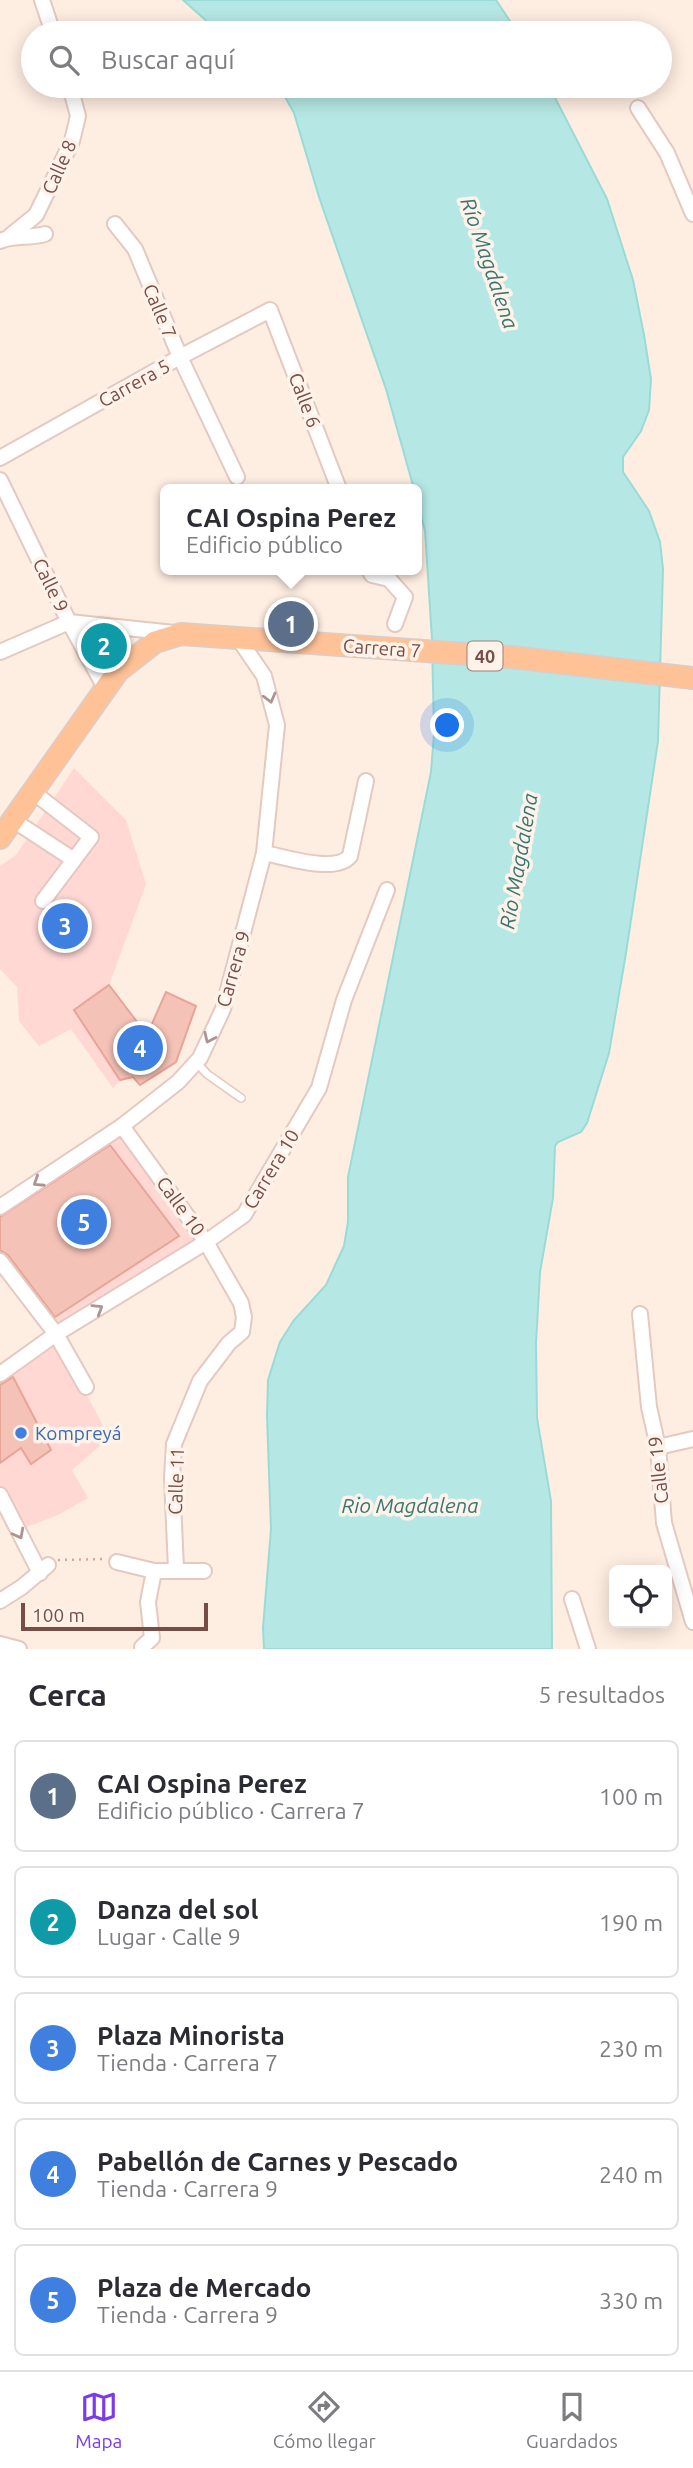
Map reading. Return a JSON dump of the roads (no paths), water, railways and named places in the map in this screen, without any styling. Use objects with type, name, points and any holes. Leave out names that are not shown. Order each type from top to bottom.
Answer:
[{"type":"main road","name":"Carrera 7","points":[[0,838],[118,671],[155,642],[180,634],[511,657],[693,678]]},
{"type":"street","points":[[42,0],[49,21]]},
{"type":"street","name":"Calle 8","points":[[5,239],[36,215],[72,141],[78,116],[73,98]]},
{"type":"street","points":[[638,108],[667,153],[693,214]]},
{"type":"street","name":"Calle 7","points":[[115,224],[135,249],[180,358],[237,477]]},
{"type":"street","points":[[5,239],[34,238],[44,234]]},
{"type":"street","name":"Carrera 5","points":[[0,458],[270,310]]},
{"type":"street","name":"Calle 6","points":[[270,310],[337,484]]},
{"type":"street","name":"Calle 9","points":[[0,480],[69,622],[105,688]]},
{"type":"street","points":[[372,575],[388,579],[405,597],[395,624]]},
{"type":"street","points":[[0,652],[69,622],[180,634]]},
{"type":"street","name":"Carrera 9","points":[[0,1206],[122,1126],[178,1082],[196,1062],[223,1009],[264,853],[277,725],[264,676],[238,638]]},
{"type":"street","points":[[264,853],[332,866],[345,863],[350,856],[366,781]]},
{"type":"street","points":[[33,792],[91,837],[43,901]]},
{"type":"street","points":[[13,820],[74,860]]},
{"type":"street","name":"Carrera 10","points":[[0,1374],[56,1334],[206,1242],[244,1215],[319,1087],[344,1000],[387,890]]},
{"type":"street","name":"Calle 10","points":[[122,1126],[206,1242],[234,1290]]},
{"type":"street","points":[[0,1261],[56,1334],[86,1387]]},
{"type":"street","name":"Calle 11","points":[[176,1569],[172,1478],[174,1444],[200,1381],[229,1343],[242,1332],[244,1317],[234,1290]]},
{"type":"street","name":"Calle 19","points":[[640,1314],[649,1407],[658,1447],[664,1523],[693,1622]]},
{"type":"street","points":[[658,1447],[693,1439]]},
{"type":"street","points":[[0,1495],[44,1569],[0,1601]]},
{"type":"street","points":[[117,1562],[155,1571],[205,1570]]},
{"type":"street","points":[[139,1648],[152,1638],[148,1602],[155,1571]]},
{"type":"street","points":[[572,1600],[588,1649]]},
{"type":"street","points":[[0,1644],[19,1649]]},
{"type":"lane","points":[[196,1062],[242,1098]]},
{"type":"water","points":[[183,0],[496,0],[510,21],[207,21]]},
{"type":"water","name":"Rio Magdalena","points":[[286,98],[555,98],[607,199],[633,280],[644,335],[651,379],[649,410],[641,431],[623,457],[623,472],[649,511],[660,542],[663,569],[658,741],[609,1053],[587,1123],[581,1132],[555,1146],[553,1198],[540,1272],[536,1343],[537,1418],[551,1501],[552,1649],[264,1649],[263,1628],[271,1529],[268,1380],[280,1342],[294,1320],[326,1285],[344,1246],[348,1222],[348,1177],[431,772],[434,734],[432,639],[422,519],[422,484],[413,484],[386,389],[319,197],[294,113]]},
{"type":"place","name":"CAI Ospina Perez","points":[[291,624]]},
{"type":"place","name":"Danza del sol","points":[[104,646]]},
{"type":"place","name":"Plaza Minorista","points":[[65,926]]},
{"type":"place","name":"Pabellón de Carnes y Pescado","points":[[140,1048]]},
{"type":"place","name":"Plaza de Mercado","points":[[84,1222]]},
{"type":"place","name":"Kompreyá","points":[[21,1433]]},
{"type":"water label","name":"Río Magdalena","points":[[490,263]]},
{"type":"water label","name":"Río Magdalena","points":[[518,861]]}]
